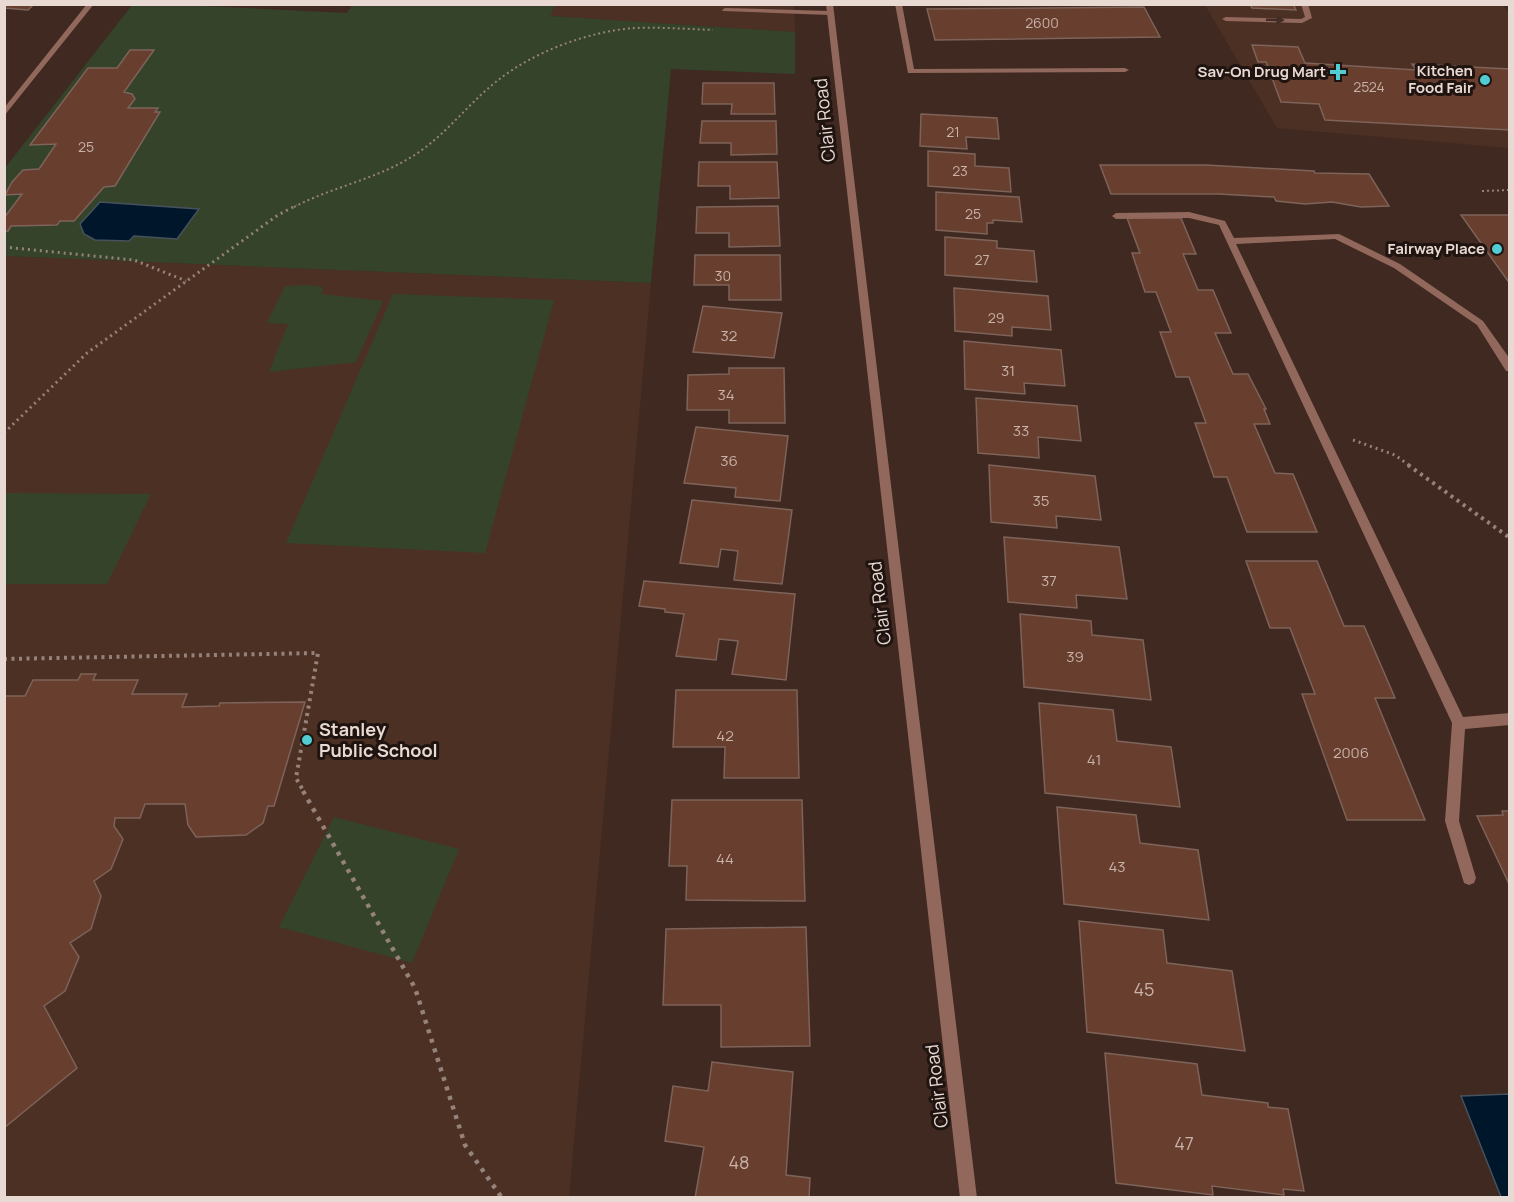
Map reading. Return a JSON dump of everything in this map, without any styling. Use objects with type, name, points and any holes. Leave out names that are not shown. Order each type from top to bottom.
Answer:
[{"type":"street","points":[[4,114],[91,4]]},
{"type":"street","points":[[898,4],[911,71],[1125,70]]},
{"type":"street","points":[[1226,19],[1302,21],[1309,18],[1304,4]]},
{"type":"street","points":[[725,10],[830,9]]},
{"type":"street","name":"Clair Road","points":[[830,9],[969,1197]]},
{"type":"street","points":[[1116,216],[1189,214],[1222,223],[1460,723],[1452,821],[1469,878]]},
{"type":"street","points":[[1230,241],[1336,236],[1397,266],[1480,323],[1509,368]]},
{"type":"street","points":[[1460,723],[1509,719]]},
{"type":"path","points":[[4,434],[87,353],[278,215],[318,195],[384,170],[418,153],[453,125],[497,81],[543,52],[595,33],[636,28],[718,31]]},
{"type":"path","points":[[1482,191],[1509,190]]},
{"type":"path","points":[[4,247],[134,260],[186,281]]},
{"type":"path","points":[[1325,441],[1358,440],[1395,455],[1509,538]]},
{"type":"path","points":[[4,659],[318,652],[296,778],[415,988],[465,1145],[502,1197]]},
{"type":"shaded area","points":[[555,4],[794,5],[795,32],[551,16]]},
{"type":"shaded area","points":[[1205,5],[1502,5],[1510,13],[1509,148],[1277,128]]},
{"type":"shaded area","name":"Stanley Public School","points":[[5,256],[651,283],[569,1197],[5,1198]]},
{"type":"green space","points":[[353,4],[555,4],[551,16],[795,32],[795,74],[671,69],[651,283],[5,256],[5,168],[132,5],[184,5],[347,13]]},
{"type":"green space","points":[[285,286],[323,287],[321,294],[383,301],[356,362],[269,372],[288,324],[267,323]]},
{"type":"green space","points":[[393,294],[554,300],[485,553],[286,543]]},
{"type":"green space","points":[[5,493],[151,494],[107,584],[5,584]]},
{"type":"green space","points":[[334,817],[459,849],[412,963],[279,927]]},
{"type":"water","points":[[100,202],[199,209],[177,239],[134,236],[129,241],[95,240],[84,234],[80,224]]},
{"type":"water","points":[[1509,1094],[1509,1197],[1501,1197],[1461,1096]]},
{"type":"building","points":[[4,4],[34,4],[28,10],[4,8]]},
{"type":"building","points":[[1250,4],[1293,4],[1296,10],[1252,8]]},
{"type":"building","points":[[1144,7],[1160,37],[935,40],[927,9]]},
{"type":"building","points":[[1252,45],[1298,47],[1305,63],[1416,70],[1412,64],[1510,69],[1510,130],[1325,120],[1319,104],[1281,102],[1266,62],[1258,62]]},
{"type":"building","points":[[130,50],[154,50],[124,92],[132,94],[135,99],[128,108],[158,108],[155,112],[160,112],[115,186],[104,187],[74,221],[60,221],[57,225],[11,226],[8,231],[4,231],[4,218],[22,194],[5,195],[12,182],[23,170],[39,169],[56,144],[30,145],[88,68],[117,68]]},
{"type":"building","points":[[703,83],[774,83],[775,114],[731,114],[732,104],[702,104]]},
{"type":"building","points":[[921,114],[997,118],[999,139],[966,137],[967,149],[920,146]]},
{"type":"building","points":[[702,121],[776,121],[777,154],[731,155],[731,143],[700,143]]},
{"type":"building","points":[[928,151],[975,154],[975,166],[1009,168],[1011,192],[928,186]]},
{"type":"building","points":[[699,162],[777,162],[779,198],[730,199],[730,186],[698,186]]},
{"type":"building","points":[[1100,165],[1206,165],[1314,171],[1315,173],[1369,174],[1389,206],[1361,207],[1332,202],[1305,204],[1276,201],[1274,197],[1219,194],[1111,194]]},
{"type":"building","points":[[936,192],[1019,197],[1022,222],[993,220],[993,223],[987,223],[987,234],[936,230]]},
{"type":"building","points":[[778,206],[780,246],[729,247],[729,233],[696,233],[697,207]]},
{"type":"building","name":"Fairway Place","points":[[1461,215],[1510,215],[1510,284]]},
{"type":"building","points":[[1127,218],[1181,218],[1196,254],[1183,254],[1198,290],[1213,290],[1231,333],[1215,333],[1233,374],[1248,374],[1266,409],[1264,409],[1270,424],[1254,424],[1275,473],[1293,474],[1317,532],[1247,532],[1227,477],[1214,477],[1195,423],[1206,423],[1189,377],[1176,377],[1160,332],[1171,332],[1156,292],[1145,292],[1132,253],[1140,253]]},
{"type":"building","points":[[945,237],[997,241],[997,248],[1034,251],[1037,282],[945,275]]},
{"type":"building","points":[[695,255],[780,255],[781,300],[729,300],[729,285],[694,285]]},
{"type":"building","points":[[954,288],[1048,296],[1051,330],[1012,327],[1012,336],[955,331]]},
{"type":"building","points":[[703,306],[782,313],[774,358],[693,352]]},
{"type":"building","points":[[964,341],[1061,350],[1065,386],[1024,383],[1025,394],[965,389]]},
{"type":"building","points":[[729,368],[784,368],[785,423],[729,423],[729,410],[687,410],[688,375],[729,374]]},
{"type":"building","points":[[976,398],[1077,406],[1081,441],[1038,437],[1039,458],[978,453]]},
{"type":"building","points":[[696,427],[788,436],[780,501],[735,497],[736,488],[684,483]]},
{"type":"building","points":[[989,465],[1095,476],[1101,520],[1056,516],[1057,528],[991,522]]},
{"type":"building","points":[[692,500],[792,510],[782,584],[734,580],[738,551],[721,549],[718,567],[680,563]]},
{"type":"building","points":[[1004,537],[1119,547],[1127,599],[1076,595],[1077,608],[1008,602]]},
{"type":"building","points":[[1246,561],[1317,561],[1344,626],[1364,626],[1395,698],[1375,698],[1425,820],[1347,820],[1302,694],[1315,694],[1290,628],[1270,628]]},
{"type":"building","points":[[644,581],[795,594],[786,680],[732,674],[738,641],[719,639],[716,660],[676,656],[684,614],[639,606]]},
{"type":"building","points":[[1020,614],[1091,621],[1092,635],[1143,640],[1151,700],[1024,687]]},
{"type":"building","points":[[81,674],[96,674],[93,680],[138,680],[132,694],[187,694],[182,707],[219,706],[220,703],[305,702],[274,806],[268,806],[263,823],[246,835],[196,837],[188,825],[185,804],[145,804],[140,818],[115,818],[114,826],[123,839],[111,869],[94,881],[101,896],[91,929],[70,943],[79,957],[65,991],[44,1006],[77,1068],[4,1128],[4,696],[25,696],[33,680],[78,680]]},
{"type":"building","points":[[676,690],[797,690],[799,778],[724,778],[725,747],[673,747]]},
{"type":"building","points":[[1039,703],[1113,710],[1117,741],[1171,747],[1180,807],[1045,793]]},
{"type":"building","points":[[672,800],[802,800],[805,901],[686,900],[687,866],[669,866]]},
{"type":"building","points":[[1057,807],[1136,815],[1140,843],[1198,850],[1209,920],[1064,904]]},
{"type":"building","points":[[1502,811],[1510,811],[1510,886],[1477,816],[1503,815]]},
{"type":"building","points":[[1079,921],[1163,930],[1167,963],[1232,971],[1245,1051],[1087,1032]]},
{"type":"building","points":[[806,927],[810,1046],[721,1047],[721,1005],[663,1005],[666,929]]},
{"type":"building","points":[[1105,1053],[1197,1064],[1202,1095],[1268,1103],[1268,1107],[1288,1109],[1304,1191],[1283,1189],[1284,1195],[1212,1186],[1213,1195],[1116,1183]]},
{"type":"building","points":[[712,1062],[793,1072],[786,1175],[810,1178],[809,1198],[695,1198],[704,1147],[665,1141],[673,1086],[708,1091]]},
{"type":"place","name":"Sav-On Drug Mart","points":[[1338,72]]},
{"type":"place","name":"Kitchen Food Fair","points":[[1485,80]]},
{"type":"place","name":"Fairway Place","points":[[1497,249]]},
{"type":"place","name":"Stanley Public School","points":[[307,740]]}]
